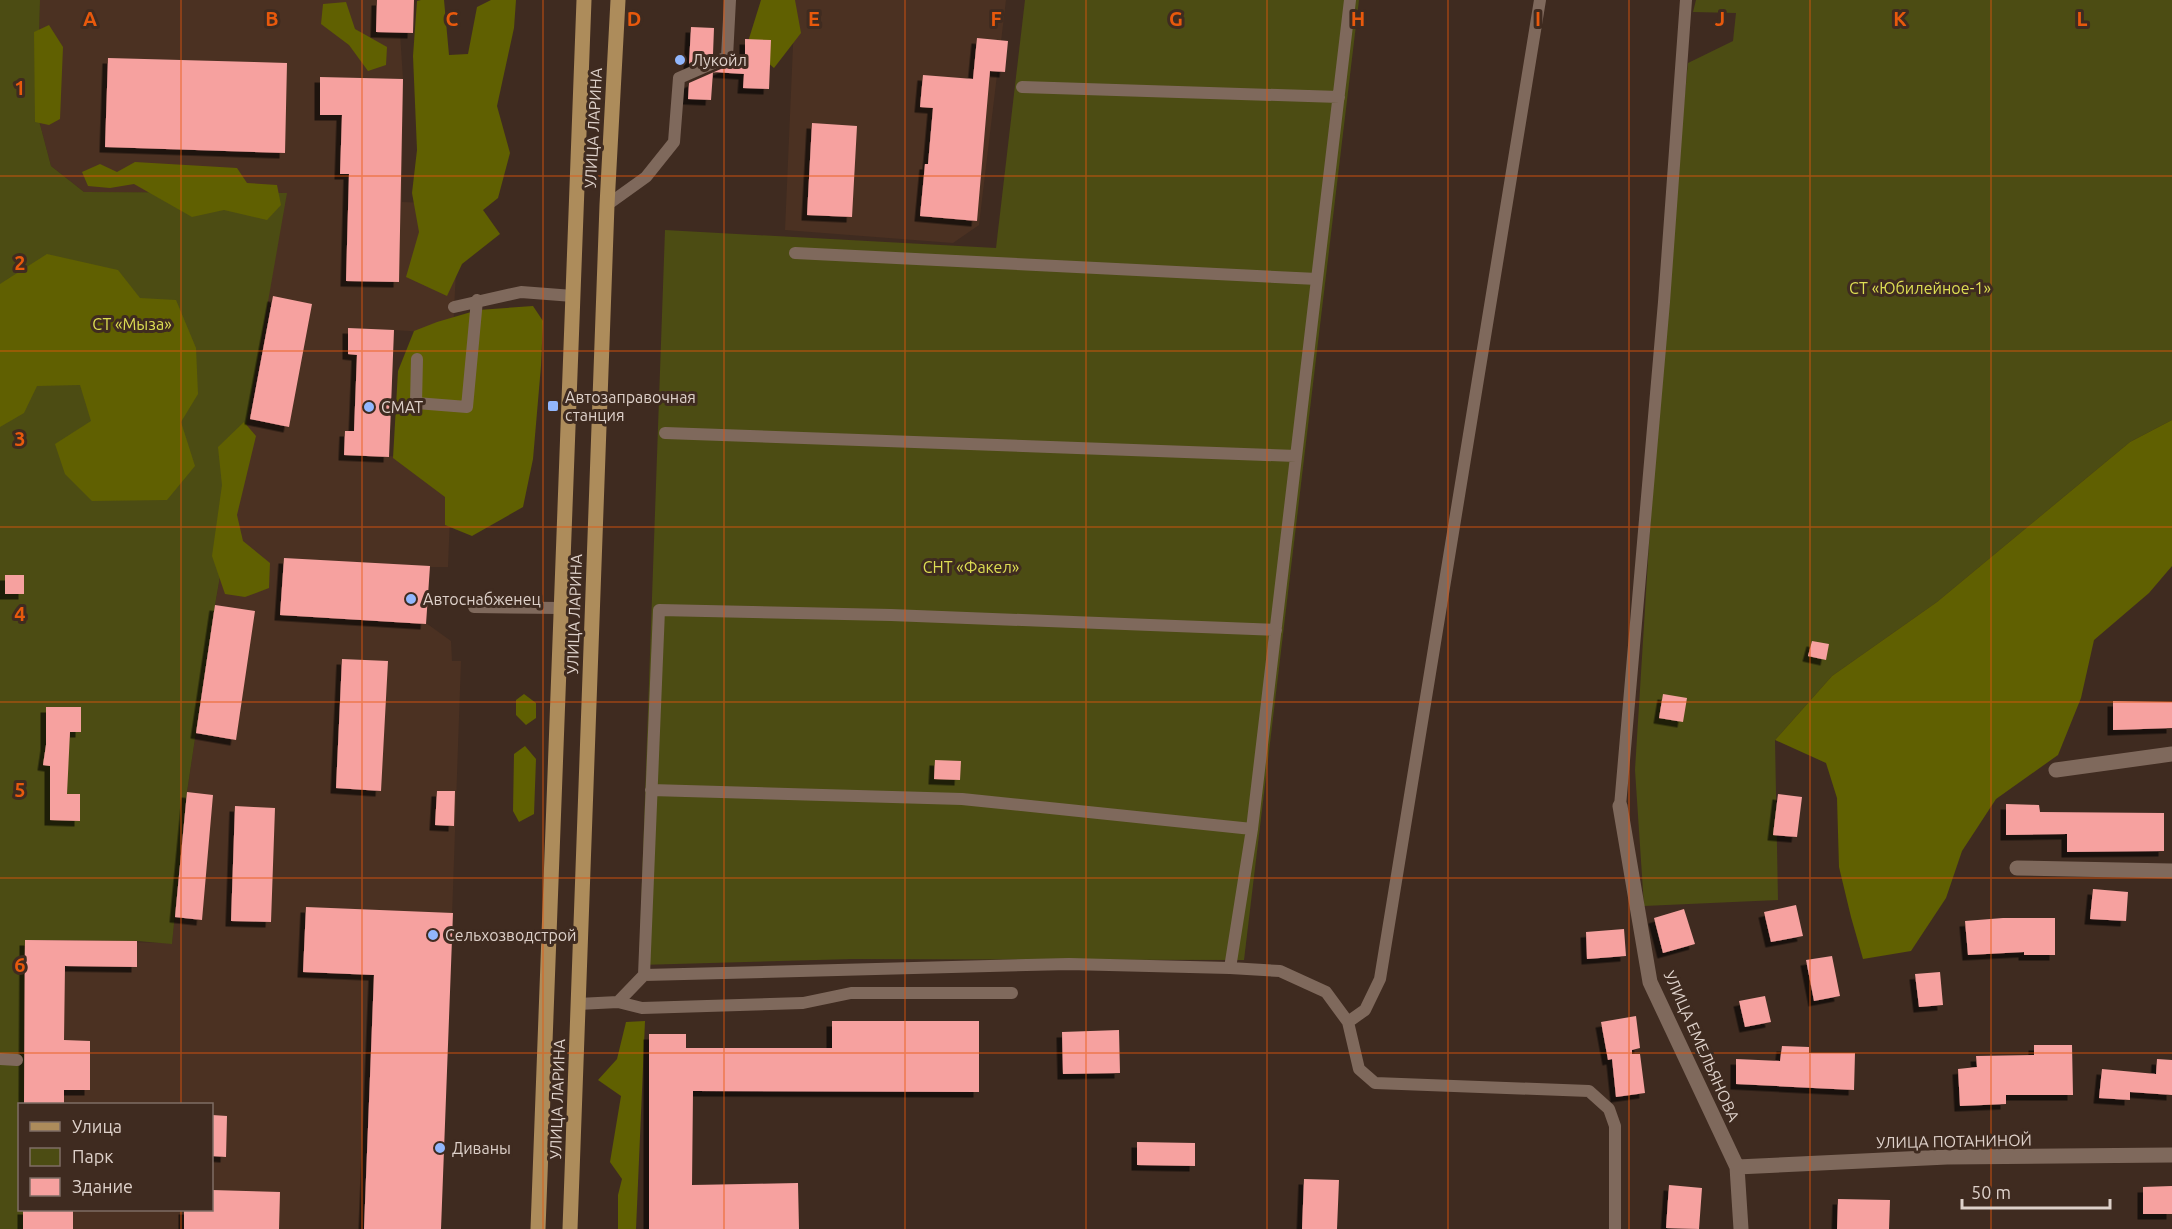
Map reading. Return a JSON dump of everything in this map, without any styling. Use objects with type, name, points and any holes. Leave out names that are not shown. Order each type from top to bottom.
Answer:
[{"type":"main road","name":"УЛИЦА ЛАРИНА","points":[[538,1229],[584,0]]},
{"type":"main road","name":"УЛИЦА ЛАРИНА","points":[[570,1229],[607,205],[618,0]]},
{"type":"street","points":[[2056,770],[2172,754]]},
{"type":"street","name":"УЛИЦА ЕМЕЛЬЯНОВА","points":[[1620,806],[1650,982],[1737,1167],[1741,1229]]},
{"type":"street","points":[[2017,868],[2172,872]]},
{"type":"street","name":"УЛИЦА ПОТАНИНОЙ","points":[[1737,1167],[1947,1157],[2172,1155]]},
{"type":"lane","points":[[607,205],[646,177],[674,142],[679,78],[727,57],[730,0]]},
{"type":"lane","points":[[1230,968],[1252,829],[1350,0]]},
{"type":"lane","points":[[1348,1022],[1365,1010],[1380,979],[1540,0]]},
{"type":"lane","points":[[1620,806],[1664,302],[1686,0]]},
{"type":"lane","points":[[1022,87],[1339,97]]},
{"type":"lane","points":[[795,253],[1317,279]]},
{"type":"lane","points":[[454,307],[477,300],[521,292],[573,296]]},
{"type":"lane","points":[[417,359],[416,403],[467,407],[477,300]]},
{"type":"lane","points":[[665,434],[1296,456]]},
{"type":"lane","points":[[474,607],[562,608]]},
{"type":"lane","points":[[618,1002],[644,975],[659,610],[891,615],[1276,630]]},
{"type":"lane","points":[[651,790],[962,799],[1252,829]]},
{"type":"lane","points":[[644,975],[1069,964],[1280,971],[1326,992],[1348,1022],[1359,1069],[1375,1083],[1589,1091],[1610,1109],[1615,1126],[1615,1229]]},
{"type":"lane","points":[[578,1004],[618,1002],[642,1008],[803,1003],[851,993],[1012,993]]},
{"type":"lane","points":[[0,1059],[17,1060]]},
{"type":"shaded area","points":[[40,0],[414,0],[400,33],[403,79],[402,202],[459,204],[453,334],[394,330],[389,456],[419,458],[452,466],[448,567],[430,567],[426,623],[451,641],[452,661],[461,661],[441,1229],[23,1229],[23,1211],[213,1211],[213,1103],[24,1103],[25,940],[172,943],[187,792],[215,605],[286,193],[84,192],[51,166],[37,113]]},
{"type":"shaded area","points":[[795,0],[1006,0],[979,225],[953,243],[785,230]]},
{"type":"green space","name":"СТ «Мыза»","points":[[0,0],[40,0],[37,113],[51,166],[84,192],[287,193],[215,605],[187,792],[172,944],[137,941],[25,940],[24,1103],[18,1103],[18,1211],[23,1211],[23,1229],[0,1229]]},
{"type":"green space","points":[[444,0],[449,55],[468,54],[477,7],[491,0],[516,0],[514,28],[497,106],[510,153],[498,198],[483,210],[500,234],[462,264],[447,296],[406,277],[419,232],[412,193],[417,150],[413,56],[417,1]]},
{"type":"green space","points":[[761,0],[795,0],[801,33],[774,68],[747,45]]},
{"type":"green space","name":"СНТ «Факел»","points":[[1025,0],[1359,0],[1244,960],[852,959],[639,965],[665,230],[996,248]]},
{"type":"green space","name":"СТ «Юбилейное-1»","points":[[1696,0],[2172,0],[2172,420],[2130,442],[1937,602],[1832,676],[1775,740],[1778,900],[1644,906],[1635,770],[1664,302],[1688,63],[1733,41],[1736,13],[1693,12]]},
{"type":"green space","points":[[346,2],[355,29],[387,47],[386,65],[368,71],[349,45],[321,24],[323,4]]},
{"type":"green space","points":[[49,25],[63,47],[60,119],[49,125],[35,122],[34,32]]},
{"type":"green space","points":[[135,162],[237,168],[247,183],[277,185],[281,205],[267,220],[224,210],[192,217],[134,184],[110,188],[88,186],[82,172],[100,164],[117,172]]},
{"type":"green space","points":[[47,254],[118,270],[140,298],[176,300],[196,348],[198,394],[181,422],[195,466],[167,500],[92,501],[65,474],[55,444],[91,421],[80,385],[37,386],[24,413],[0,427],[0,284]]},
{"type":"green space","points":[[533,306],[543,321],[541,366],[533,459],[523,507],[472,536],[445,525],[445,497],[393,458],[398,371],[414,331],[478,310]]},
{"type":"green space","points":[[2172,420],[2172,566],[2149,593],[2094,640],[2081,698],[2058,755],[1996,799],[1962,851],[1946,898],[1911,951],[1863,959],[1839,867],[1837,798],[1826,763],[1775,740],[1832,676],[1937,602],[2130,442]]},
{"type":"green space","points":[[244,422],[256,436],[237,515],[243,541],[270,563],[269,588],[245,597],[225,594],[212,556],[222,485],[218,447]]},
{"type":"green space","points":[[524,694],[536,703],[536,718],[526,725],[516,715],[516,700]]},
{"type":"green space","points":[[525,746],[536,759],[534,814],[519,822],[513,811],[514,754]]},
{"type":"green space","points":[[645,1021],[636,1229],[618,1229],[618,1195],[622,1179],[610,1162],[621,1096],[598,1080],[617,1059],[626,1022]]},
{"type":"building","points":[[377,0],[414,0],[413,33],[376,32]]},
{"type":"building","points":[[691,27],[714,28],[713,54],[689,64]]},
{"type":"building","points":[[977,38],[1008,41],[1005,72],[990,71],[977,221],[920,216],[933,108],[920,107],[923,75],[973,79]]},
{"type":"building","points":[[745,39],[771,40],[769,89],[743,88],[744,74],[714,72],[730,65],[735,55],[745,56]]},
{"type":"building","points":[[108,58],[287,63],[285,153],[105,147]]},
{"type":"building","points":[[713,72],[711,100],[688,99],[689,83]]},
{"type":"building","points":[[320,77],[403,79],[399,282],[346,281],[349,174],[340,174],[342,115],[320,115]]},
{"type":"building","points":[[812,123],[857,126],[852,217],[807,215]]},
{"type":"building","points":[[273,296],[312,304],[289,427],[250,419]]},
{"type":"building","points":[[348,328],[394,330],[389,457],[344,455],[345,431],[354,431],[357,355],[348,354]]},
{"type":"building","points":[[284,558],[430,566],[426,624],[280,615]]},
{"type":"building","points":[[5,575],[24,575],[24,594],[5,594]]},
{"type":"building","points":[[215,605],[255,611],[236,740],[196,733]]},
{"type":"building","points":[[1812,641],[1829,644],[1826,660],[1808,656]]},
{"type":"building","points":[[342,659],[388,661],[381,791],[336,788]]},
{"type":"building","points":[[1663,694],[1687,698],[1683,722],[1659,718]]},
{"type":"building","points":[[2113,701],[2172,702],[2172,728],[2113,730]]},
{"type":"building","points":[[46,707],[81,707],[81,732],[70,732],[67,794],[80,794],[80,821],[50,820],[50,766],[43,765],[46,745]]},
{"type":"building","points":[[935,760],[961,761],[960,780],[934,779]]},
{"type":"building","points":[[437,791],[455,791],[454,826],[435,825]]},
{"type":"building","points":[[187,792],[213,795],[202,920],[175,917]]},
{"type":"building","points":[[1778,794],[1802,797],[1797,837],[1773,835]]},
{"type":"building","points":[[2006,804],[2039,805],[2040,812],[2164,813],[2164,851],[2067,852],[2067,834],[2006,835]]},
{"type":"building","points":[[235,806],[275,808],[271,922],[231,921]]},
{"type":"building","points":[[2093,889],[2128,892],[2126,921],[2090,919]]},
{"type":"building","points":[[1796,905],[1803,936],[1771,942],[1764,912]]},
{"type":"building","points":[[306,907],[453,913],[441,1229],[364,1229],[374,975],[303,972]]},
{"type":"building","points":[[1684,909],[1695,944],[1663,953],[1654,918]]},
{"type":"building","points":[[2055,918],[2055,955],[2024,955],[2024,952],[1968,955],[1965,921]]},
{"type":"building","points":[[1624,929],[1626,956],[1587,959],[1586,932]]},
{"type":"building","points":[[25,940],[137,941],[137,967],[65,966],[64,1040],[90,1041],[90,1090],[64,1090],[64,1103],[24,1103]]},
{"type":"building","points":[[1832,956],[1840,996],[1814,1001],[1806,960]]},
{"type":"building","points":[[1940,972],[1943,1005],[1919,1007],[1915,974]]},
{"type":"building","points":[[1765,996],[1771,1022],[1745,1027],[1739,1001]]},
{"type":"building","points":[[1636,1016],[1640,1048],[1632,1050],[1632,1054],[1640,1054],[1645,1093],[1616,1097],[1612,1059],[1608,1060],[1601,1022]]},
{"type":"building","points":[[832,1021],[979,1021],[979,1092],[693,1091],[692,1185],[798,1183],[799,1229],[649,1229],[649,1034],[686,1034],[686,1048],[832,1048]]},
{"type":"building","points":[[1119,1030],[1120,1073],[1063,1074],[1062,1032]]},
{"type":"building","points":[[2034,1045],[2072,1045],[2073,1095],[2006,1095],[2006,1104],[1960,1106],[1958,1069],[1977,1067],[1976,1056],[2034,1055]]},
{"type":"building","points":[[1782,1046],[1809,1047],[1809,1053],[1855,1053],[1854,1090],[1736,1084],[1736,1059],[1780,1061]]},
{"type":"building","points":[[2157,1059],[2172,1060],[2172,1095],[2130,1092],[2130,1100],[2099,1098],[2102,1069],[2156,1074]]},
{"type":"building","points":[[213,1115],[227,1116],[226,1157],[213,1156]]},
{"type":"building","points":[[1137,1142],[1195,1143],[1195,1166],[1137,1165]]},
{"type":"building","points":[[1304,1179],[1339,1180],[1337,1229],[1302,1229]]},
{"type":"building","points":[[1669,1185],[1702,1188],[1699,1229],[1666,1228]]},
{"type":"building","points":[[2172,1186],[2172,1214],[2143,1214],[2143,1187]]},
{"type":"building","points":[[213,1190],[280,1192],[279,1229],[184,1229],[184,1211],[213,1211]]},
{"type":"building","points":[[1838,1199],[1890,1200],[1889,1229],[1837,1229]]},
{"type":"building","points":[[23,1211],[73,1211],[73,1229],[23,1229]]},
{"type":"place","name":"Лукойл","points":[[680,60]]},
{"type":"place","name":"Автозаправочная станция","points":[[553,406]]},
{"type":"place","name":"СМАТ","points":[[369,407]]},
{"type":"place","name":"Автоснабженец","points":[[411,599]]},
{"type":"place","name":"Сельхозводстрой","points":[[433,935]]},
{"type":"place","name":"Диваны","points":[[440,1148]]}]
